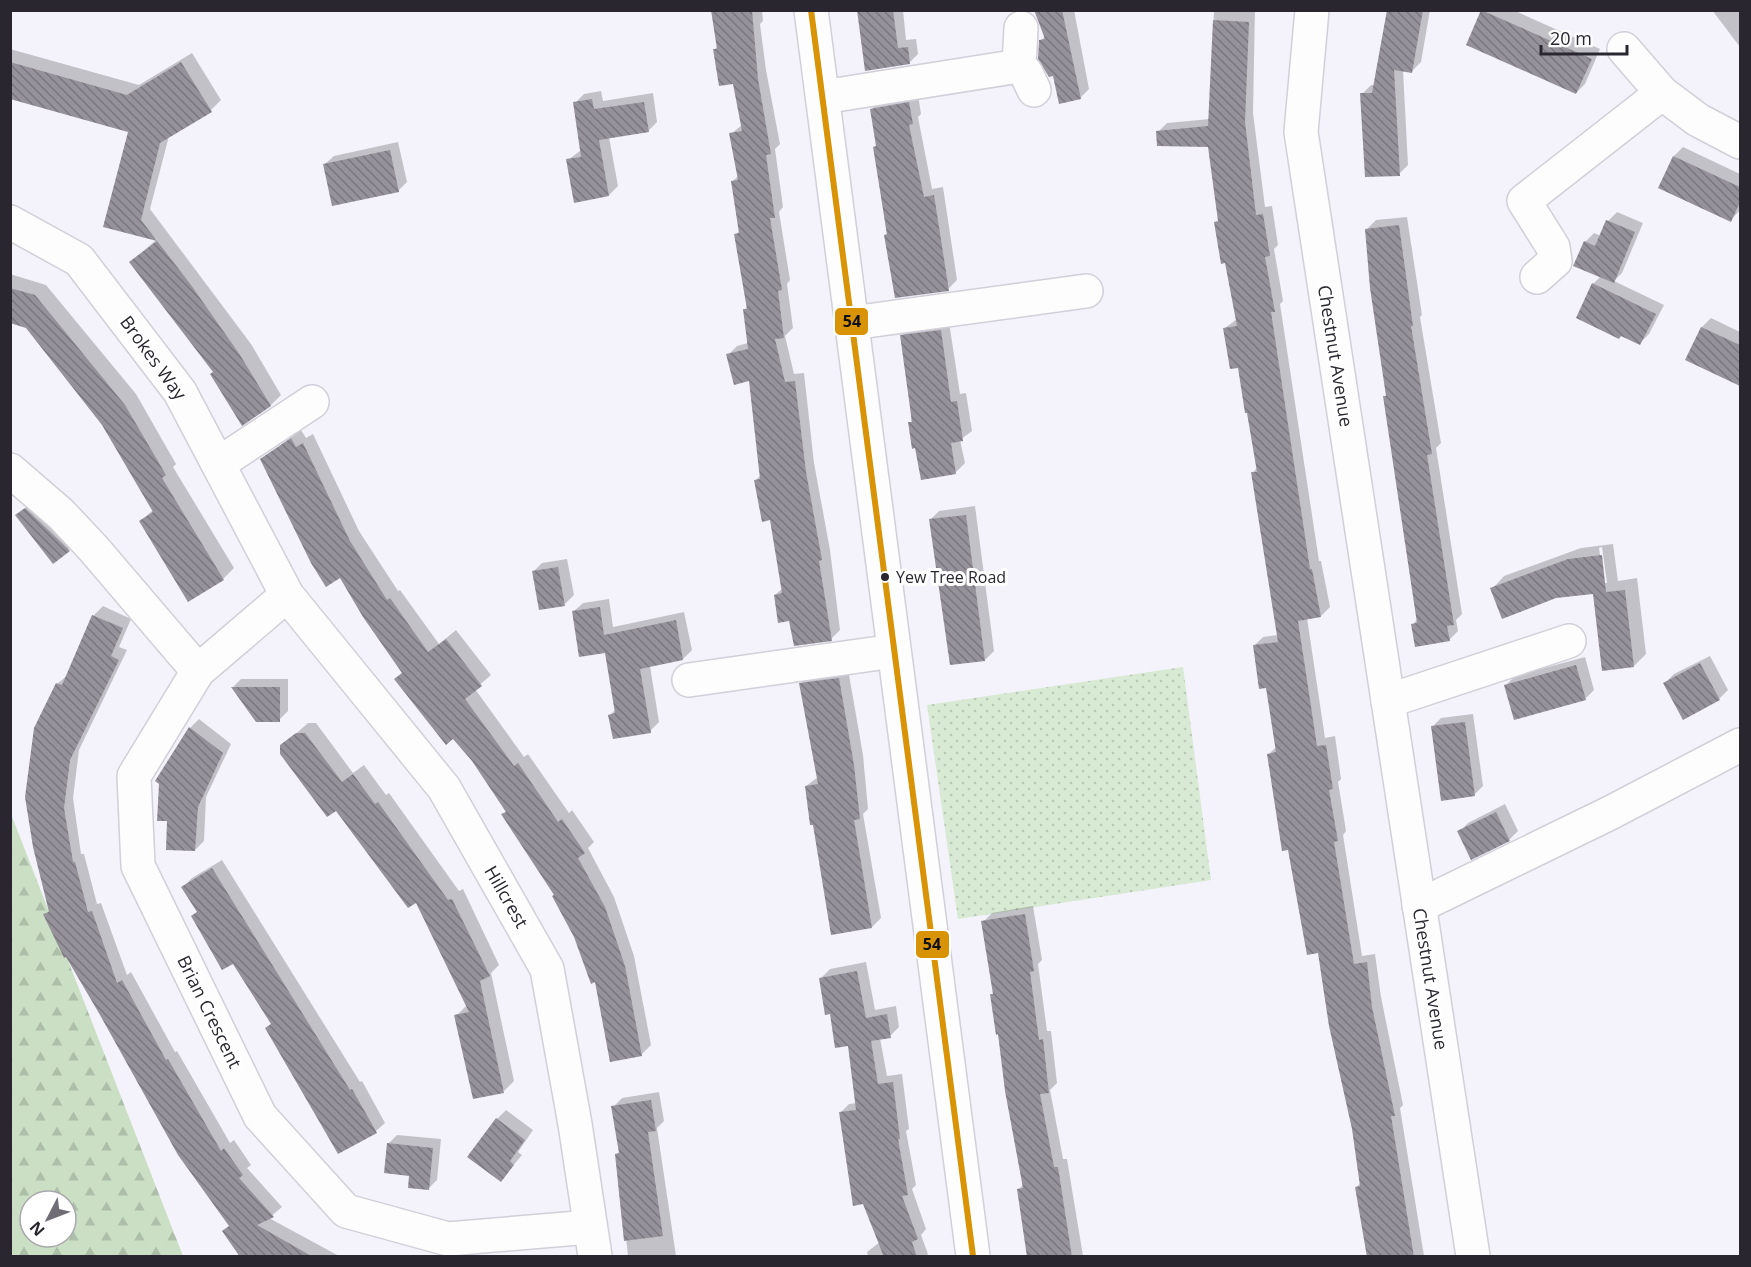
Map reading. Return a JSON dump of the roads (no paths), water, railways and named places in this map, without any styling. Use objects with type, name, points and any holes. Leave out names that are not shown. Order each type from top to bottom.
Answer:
[{"type":"street","points":[[812,10],[973,1257]]},
{"type":"street","name":"Chestnut Avenue","points":[[1312,10],[1301,132],[1473,1257]]},
{"type":"street","points":[[823,97],[1027,78],[1021,28]]},
{"type":"street","points":[[1624,49],[1662,93],[1698,120],[1740,142]]},
{"type":"street","points":[[1537,277],[1555,261],[1553,247],[1524,201],[1662,93]]},
{"type":"street","name":"Brokes Way","points":[[10,222],[79,260],[180,392],[287,595]]},
{"type":"street","points":[[852,323],[1086,291]]},
{"type":"street","points":[[218,464],[312,402]]},
{"type":"street","points":[[10,470],[61,514],[198,671]]},
{"type":"street","name":"Brian Crescent","points":[[287,595],[198,671],[134,776],[138,866],[260,1116],[346,1211],[448,1239],[592,1242]]},
{"type":"street","name":"Hillcrest","points":[[287,595],[444,788],[547,969],[575,1124],[592,1242]]},
{"type":"street","points":[[1388,701],[1569,640]]},
{"type":"street","points":[[689,680],[894,651]]},
{"type":"street","points":[[1419,906],[1610,813],[1740,745]]},
{"type":"place","name":"Yew Tree Road","points":[[885,577]]}]
